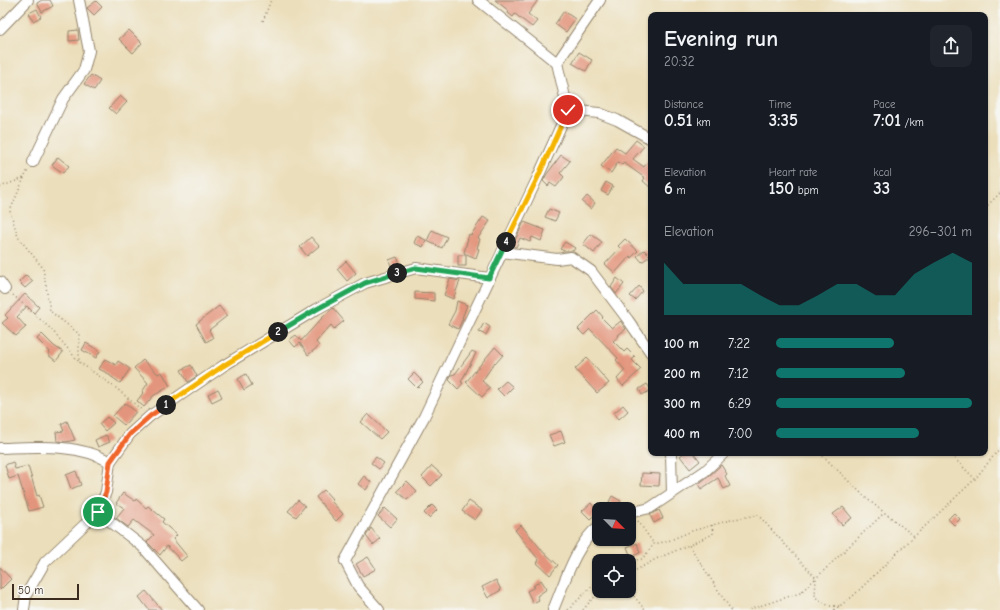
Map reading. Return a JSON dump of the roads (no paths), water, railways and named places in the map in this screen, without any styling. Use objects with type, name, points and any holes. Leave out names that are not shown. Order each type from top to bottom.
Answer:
[{"type":"street","points":[[0,29],[28,0]]},
{"type":"street","points":[[33,162],[63,98],[84,70],[89,51],[79,0]]},
{"type":"street","points":[[379,610],[358,586],[345,561],[424,417],[538,177],[568,110],[557,63],[478,0]]},
{"type":"street","points":[[557,63],[600,0]]},
{"type":"street","points":[[568,110],[599,113],[617,120],[648,136]]},
{"type":"street","points":[[502,252],[558,259],[571,257],[591,271],[648,349]]},
{"type":"street","points":[[24,610],[26,595],[46,562],[98,512],[106,492],[110,462],[130,434],[150,416],[223,366],[317,309],[365,283],[416,268],[489,278]]},
{"type":"street","points":[[0,448],[46,447],[64,449],[102,457],[110,462]]},
{"type":"street","points":[[671,456],[672,493]]},
{"type":"street","points":[[636,512],[650,508],[706,471],[721,456]]},
{"type":"street","points":[[98,512],[142,546],[198,610]]},
{"type":"street","points":[[553,610],[582,544],[592,532]]}]
